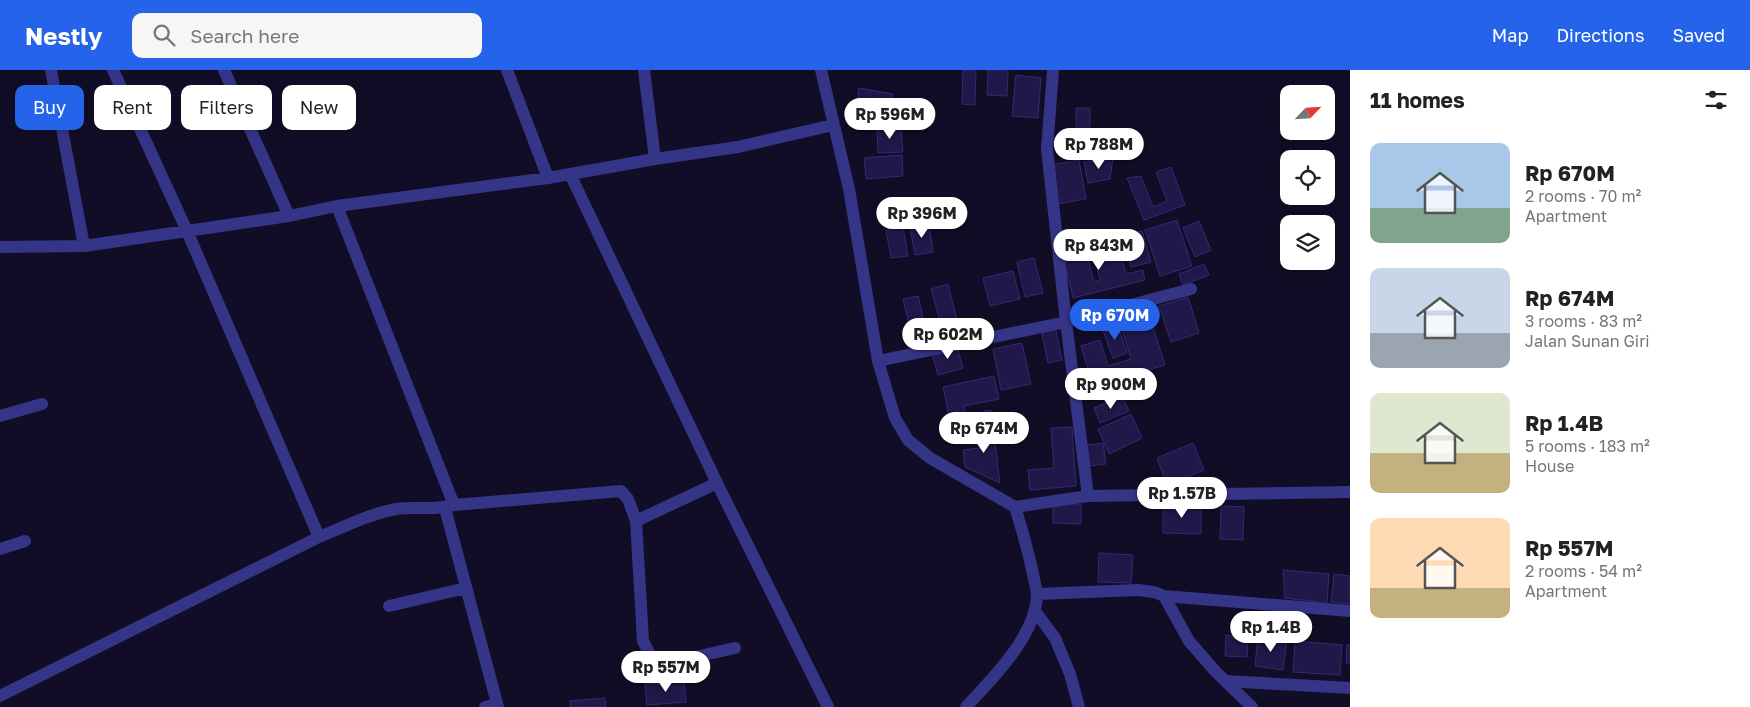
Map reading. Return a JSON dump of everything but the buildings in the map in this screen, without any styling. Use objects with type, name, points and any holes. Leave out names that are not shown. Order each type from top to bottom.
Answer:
[{"type":"street","points":[[51,70],[84,246]]},
{"type":"street","points":[[113,70],[187,231],[319,537]]},
{"type":"street","points":[[224,70],[289,216]]},
{"type":"street","points":[[507,70],[548,178]]},
{"type":"street","points":[[644,70],[655,159]]},
{"type":"street","points":[[821,70],[849,189],[878,361],[895,418],[908,440],[946,468],[1015,507],[1088,496],[1350,492]]},
{"type":"street","points":[[1053,70],[1047,149],[1088,496]]},
{"type":"street","points":[[0,247],[84,246],[187,231],[289,216],[337,206],[548,178],[655,159],[738,147],[833,125]]},
{"type":"street","points":[[570,174],[717,483],[828,707]]},
{"type":"street","points":[[337,206],[449,506],[494,706]]},
{"type":"street","points":[[878,361],[1066,322],[1191,290]]},
{"type":"street","points":[[0,416],[42,404]]},
{"type":"street","points":[[636,521],[717,483]]},
{"type":"street","points":[[0,696],[319,537],[383,511],[621,491],[628,499],[636,521],[643,640],[651,657],[664,664],[735,648]]},
{"type":"street","points":[[966,707],[1009,657],[1028,628],[1035,611],[1037,594],[1015,507]]},
{"type":"street","points":[[0,549],[26,541]]},
{"type":"street","points":[[390,606],[466,588]]},
{"type":"street","points":[[1037,594],[1138,590],[1154,592],[1164,596],[1350,611]]},
{"type":"street","points":[[1164,596],[1189,641],[1252,707]]},
{"type":"street","points":[[1035,611],[1055,638],[1070,674],[1079,707]]},
{"type":"street","points":[[1225,680],[1350,688]]}]
